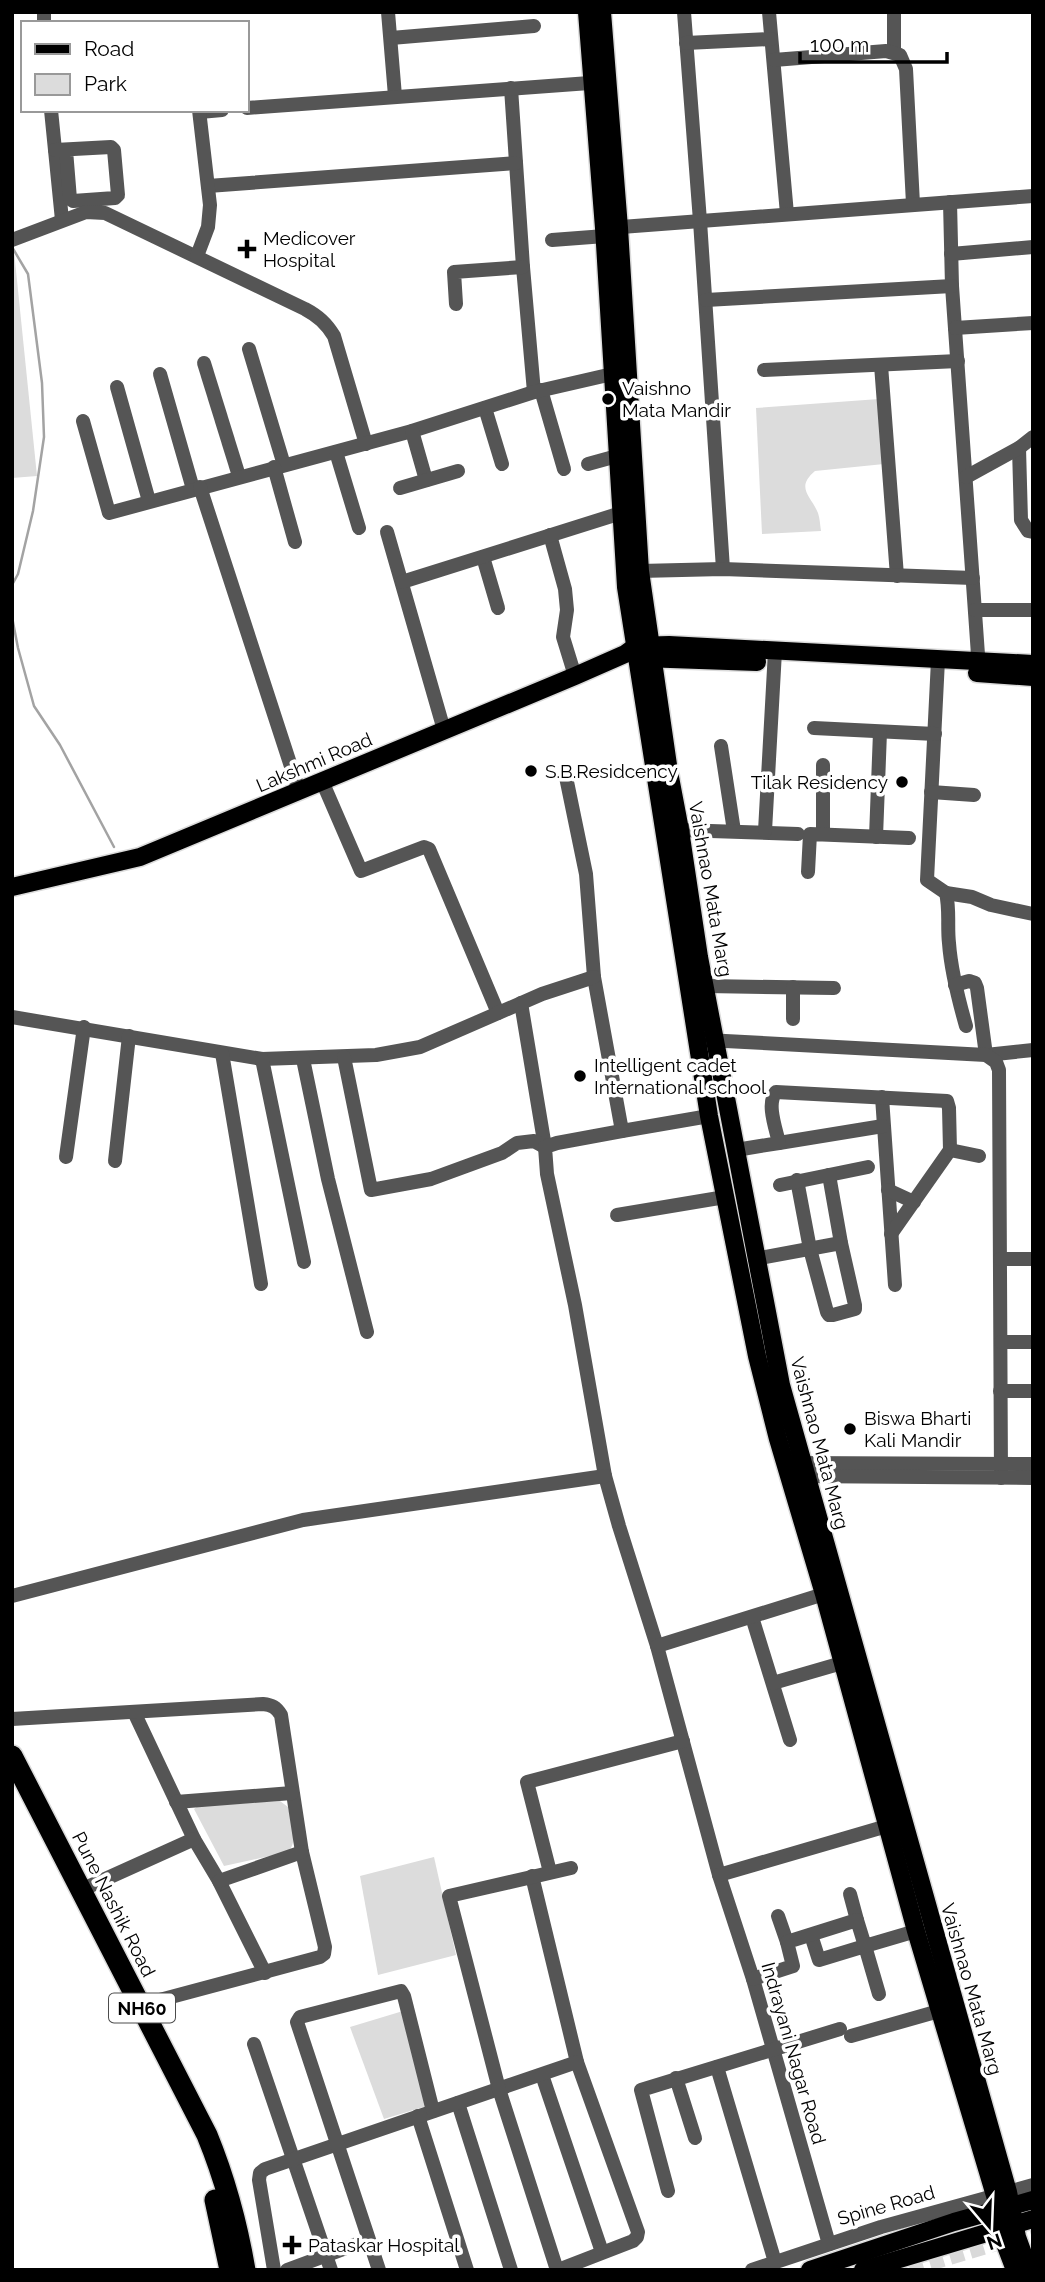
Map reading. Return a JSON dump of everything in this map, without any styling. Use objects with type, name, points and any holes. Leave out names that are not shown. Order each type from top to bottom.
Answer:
[{"type":"highway","name":"Pune Nashik Road","points":[[12,1756],[192,2104],[219,2164],[237,2224],[245,2270]]},
{"type":"highway","name":"Pune Nashik Road","points":[[12,1785],[200,2151],[219,2214],[230,2270]]},
{"type":"main road","points":[[587,12],[600,83]]},
{"type":"main road","points":[[602,12],[600,83],[620,372],[640,571],[640,652]]},
{"type":"main road","points":[[620,372],[617,456],[626,587],[640,652]]},
{"type":"main road","points":[[640,652],[979,668],[1033,677]]},
{"type":"main road","name":"Lakshmi Road","points":[[12,887],[139,857],[575,676],[640,652]]},
{"type":"main road","name":"Vaishnao Mata Marg","points":[[640,652],[680,830],[699,957],[706,986],[705,1040],[709,1116],[757,1356],[795,1470],[943,2004],[1003,2201],[1009,2232]]},
{"type":"main road","name":"Vaishnao Mata Marg","points":[[640,652],[705,1040],[736,1150],[795,1470],[824,1594],[916,1931],[943,2004]]},
{"type":"main road","points":[[979,668],[1033,664]]},
{"type":"main road","name":"Spine Road","points":[[810,2270],[1003,2201],[1033,2200]]},
{"type":"main road","points":[[863,2270],[1009,2232],[1033,2218]]},
{"type":"main road","points":[[1009,2232],[1016,2270]]},
{"type":"main road","points":[[1009,2232],[1029,2270]]},
{"type":"street","points":[[388,12],[395,96]]},
{"type":"street","points":[[684,12],[701,221],[723,569]]},
{"type":"street","points":[[769,12],[787,214]]},
{"type":"street","points":[[894,12],[894,52]]},
{"type":"street","points":[[391,38],[534,26]]},
{"type":"street","points":[[686,43],[771,39]]},
{"type":"street","points":[[774,60],[886,51],[900,55],[906,69],[914,204]]},
{"type":"street","points":[[248,108],[600,83]]},
{"type":"street","points":[[511,88],[523,267],[537,391],[564,469]]},
{"type":"street","points":[[52,112],[70,199],[115,198],[118,195],[114,150],[111,147],[61,150]]},
{"type":"street","points":[[197,256],[208,227],[210,205],[199,112]]},
{"type":"street","points":[[61,150],[62,220]]},
{"type":"street","points":[[208,186],[516,163]]},
{"type":"street","points":[[552,240],[701,221],[1033,196]]},
{"type":"street","points":[[950,202],[952,286],[979,668]]},
{"type":"street","points":[[15,239],[86,212],[105,213],[305,309],[327,325],[334,336],[366,444]]},
{"type":"street","points":[[951,254],[1033,247]]},
{"type":"street","points":[[456,304],[454,272],[523,267]]},
{"type":"street","points":[[706,300],[952,286]]},
{"type":"street","points":[[955,328],[1033,323]]},
{"type":"street","points":[[249,349],[295,542]]},
{"type":"street","points":[[764,370],[958,361]]},
{"type":"street","points":[[204,363],[239,476]]},
{"type":"street","points":[[881,365],[897,576]]},
{"type":"street","points":[[83,421],[109,513],[412,431],[537,391],[620,372]]},
{"type":"street","points":[[160,374],[299,792]]},
{"type":"street","points":[[117,387],[149,501]]},
{"type":"street","points":[[485,408],[502,464]]},
{"type":"street","points":[[412,431],[426,480]]},
{"type":"street","points":[[966,477],[1019,448],[1033,437]]},
{"type":"street","points":[[1019,448],[1021,520],[1028,531],[1033,532]]},
{"type":"street","points":[[336,452],[359,528]]},
{"type":"street","points":[[588,464],[617,456]]},
{"type":"street","points":[[400,488],[458,471]]},
{"type":"street","points":[[402,582],[621,513]]},
{"type":"street","points":[[387,532],[444,730]]},
{"type":"street","points":[[550,535],[565,589],[567,610],[563,637],[575,676]]},
{"type":"street","points":[[483,557],[498,608]]},
{"type":"street","points":[[640,571],[723,569],[973,578]]},
{"type":"street","points":[[975,610],[1033,610]]},
{"type":"street","points":[[765,831],[775,657]]},
{"type":"street","points":[[938,666],[927,880],[946,893],[972,897],[992,905],[1033,914]]},
{"type":"street","points":[[814,728],[934,734]]},
{"type":"street","points":[[876,837],[880,732]]},
{"type":"street","points":[[721,746],[734,831]]},
{"type":"street","points":[[823,765],[823,834]]},
{"type":"street","points":[[566,777],[586,874],[594,978],[622,1131]]},
{"type":"street","points":[[322,782],[361,871],[424,847],[429,849],[498,1013]]},
{"type":"street","points":[[931,792],[974,795]]},
{"type":"street","points":[[680,830],[798,834]]},
{"type":"street","points":[[808,872],[810,834],[909,838]]},
{"type":"street","points":[[946,893],[950,908],[948,939],[955,985],[966,1026]]},
{"type":"street","points":[[12,1017],[262,1059],[376,1055],[420,1046],[521,1003],[594,978]]},
{"type":"street","points":[[955,985],[969,981],[975,983],[978,988],[986,1055],[996,1062],[999,1070],[1001,1471]]},
{"type":"street","points":[[706,986],[834,988]]},
{"type":"street","points":[[793,987],[793,1019]]},
{"type":"street","name":"Indrayani Nagar Road","points":[[521,1003],[547,1174],[575,1305],[606,1476],[657,1646],[719,1875],[753,1979],[829,2244]]},
{"type":"street","points":[[66,1157],[83,1027]]},
{"type":"street","points":[[115,1161],[128,1036]]},
{"type":"street","points":[[705,1040],[986,1055],[1033,1050]]},
{"type":"street","points":[[222,1053],[261,1284]]},
{"type":"street","points":[[344,1057],[371,1190],[431,1179],[502,1153],[517,1143],[534,1141],[545,1147],[709,1116]]},
{"type":"street","points":[[262,1059],[304,1262]]},
{"type":"street","points":[[303,1059],[335,1209],[367,1332]]},
{"type":"street","points":[[779,1143],[772,1103],[772,1096],[776,1092],[947,1101],[950,1150],[891,1234]]},
{"type":"street","points":[[882,1097],[895,1285]]},
{"type":"street","points":[[736,1150],[883,1126]]},
{"type":"street","points":[[950,1150],[979,1156]]},
{"type":"street","points":[[780,1185],[868,1167]]},
{"type":"street","points":[[797,1180],[810,1248],[827,1312],[832,1315],[855,1309],[829,1175]]},
{"type":"street","points":[[888,1190],[914,1202]]},
{"type":"street","points":[[617,1215],[725,1197]]},
{"type":"street","points":[[755,1259],[841,1243]]},
{"type":"street","points":[[1000,1259],[1033,1259]]},
{"type":"street","points":[[1001,1342],[1033,1342]]},
{"type":"street","points":[[1000,1391],[1033,1391]]},
{"type":"street","points":[[1001,1471],[1033,1464]]},
{"type":"street","points":[[795,1470],[1001,1471],[1033,1478]]},
{"type":"street","points":[[12,1596],[303,1520],[606,1476]]},
{"type":"street","points":[[657,1646],[824,1594]]},
{"type":"street","points":[[752,1616],[790,1740]]},
{"type":"street","points":[[773,1683],[842,1662]]},
{"type":"street","points":[[12,1719],[272,1705],[281,1715],[302,1852],[324,1954],[265,1973],[141,2005]]},
{"type":"street","points":[[134,1712],[194,1839],[219,1881],[265,1973]]},
{"type":"street","points":[[550,1872],[527,1782],[683,1741]]},
{"type":"street","points":[[176,1802],[292,1793]]},
{"type":"street","points":[[719,1875],[887,1826]]},
{"type":"street","points":[[81,1890],[194,1839]]},
{"type":"street","points":[[219,1881],[302,1852]]},
{"type":"street","points":[[532,1876],[577,2062],[638,2232],[638,2237],[633,2241],[558,2270],[499,2089],[449,1896],[532,1876],[571,1868]]},
{"type":"street","points":[[850,1894],[879,1994]]},
{"type":"street","points":[[753,1979],[793,1966],[778,1916]]},
{"type":"street","points":[[787,1942],[857,1920]]},
{"type":"street","points":[[811,1935],[819,1960],[916,1931]]},
{"type":"street","points":[[379,2270],[297,2027],[300,2017],[401,1991],[433,2111]]},
{"type":"street","points":[[668,2191],[641,2090],[773,2049],[846,2033],[943,2004]]},
{"type":"street","points":[[254,2044],[294,2160],[325,2263]]},
{"type":"street","points":[[274,2270],[259,2180],[260,2173],[265,2169],[577,2062]]},
{"type":"street","points":[[717,2067],[775,2262]]},
{"type":"street","points":[[542,2075],[602,2252]]},
{"type":"street","points":[[676,2078],[695,2138]]},
{"type":"street","points":[[458,2104],[511,2270]]},
{"type":"street","points":[[418,2116],[467,2270]]},
{"type":"street","name":"Spine Road","points":[[752,2270],[829,2244],[1003,2201],[1033,2185]]},
{"type":"street","points":[[287,2270],[325,2263],[357,2244]]},
{"type":"green space","points":[[12,251],[37,476],[12,478]]},
{"type":"green space","points":[[879,399],[884,464],[815,471],[805,487],[818,513],[821,531],[762,534],[756,408]]},
{"type":"green space","points":[[280,1801],[288,1807],[293,1831],[293,1842],[288,1852],[224,1866],[194,1809],[198,1806]]},
{"type":"green space","points":[[434,1857],[456,1955],[378,1975],[360,1876]]},
{"type":"green space","points":[[403,2011],[427,2106],[384,2119],[350,2027]]},
{"type":"waterway","points":[[12,247],[28,274],[42,383],[44,437],[33,511],[18,574],[12,585]]},
{"type":"waterway","points":[[12,617],[34,706],[60,745],[114,847]]},
{"type":"tunnel","points":[[910,2270],[1033,2233]]},
{"type":"place","name":"Medicover Hospital","points":[[247,249]]},
{"type":"place","name":"Vaishno Mata Mandir","points":[[608,399]]},
{"type":"place","name":"S.B.Residcency","points":[[531,771]]},
{"type":"place","name":"Tilak Residency","points":[[902,782]]},
{"type":"place","name":"Intelligent cadet International school","points":[[580,1076]]},
{"type":"place","name":"Biswa Bharti Kali Mandir","points":[[850,1429]]},
{"type":"place","name":"Pataskar Hospital","points":[[292,2245]]}]
